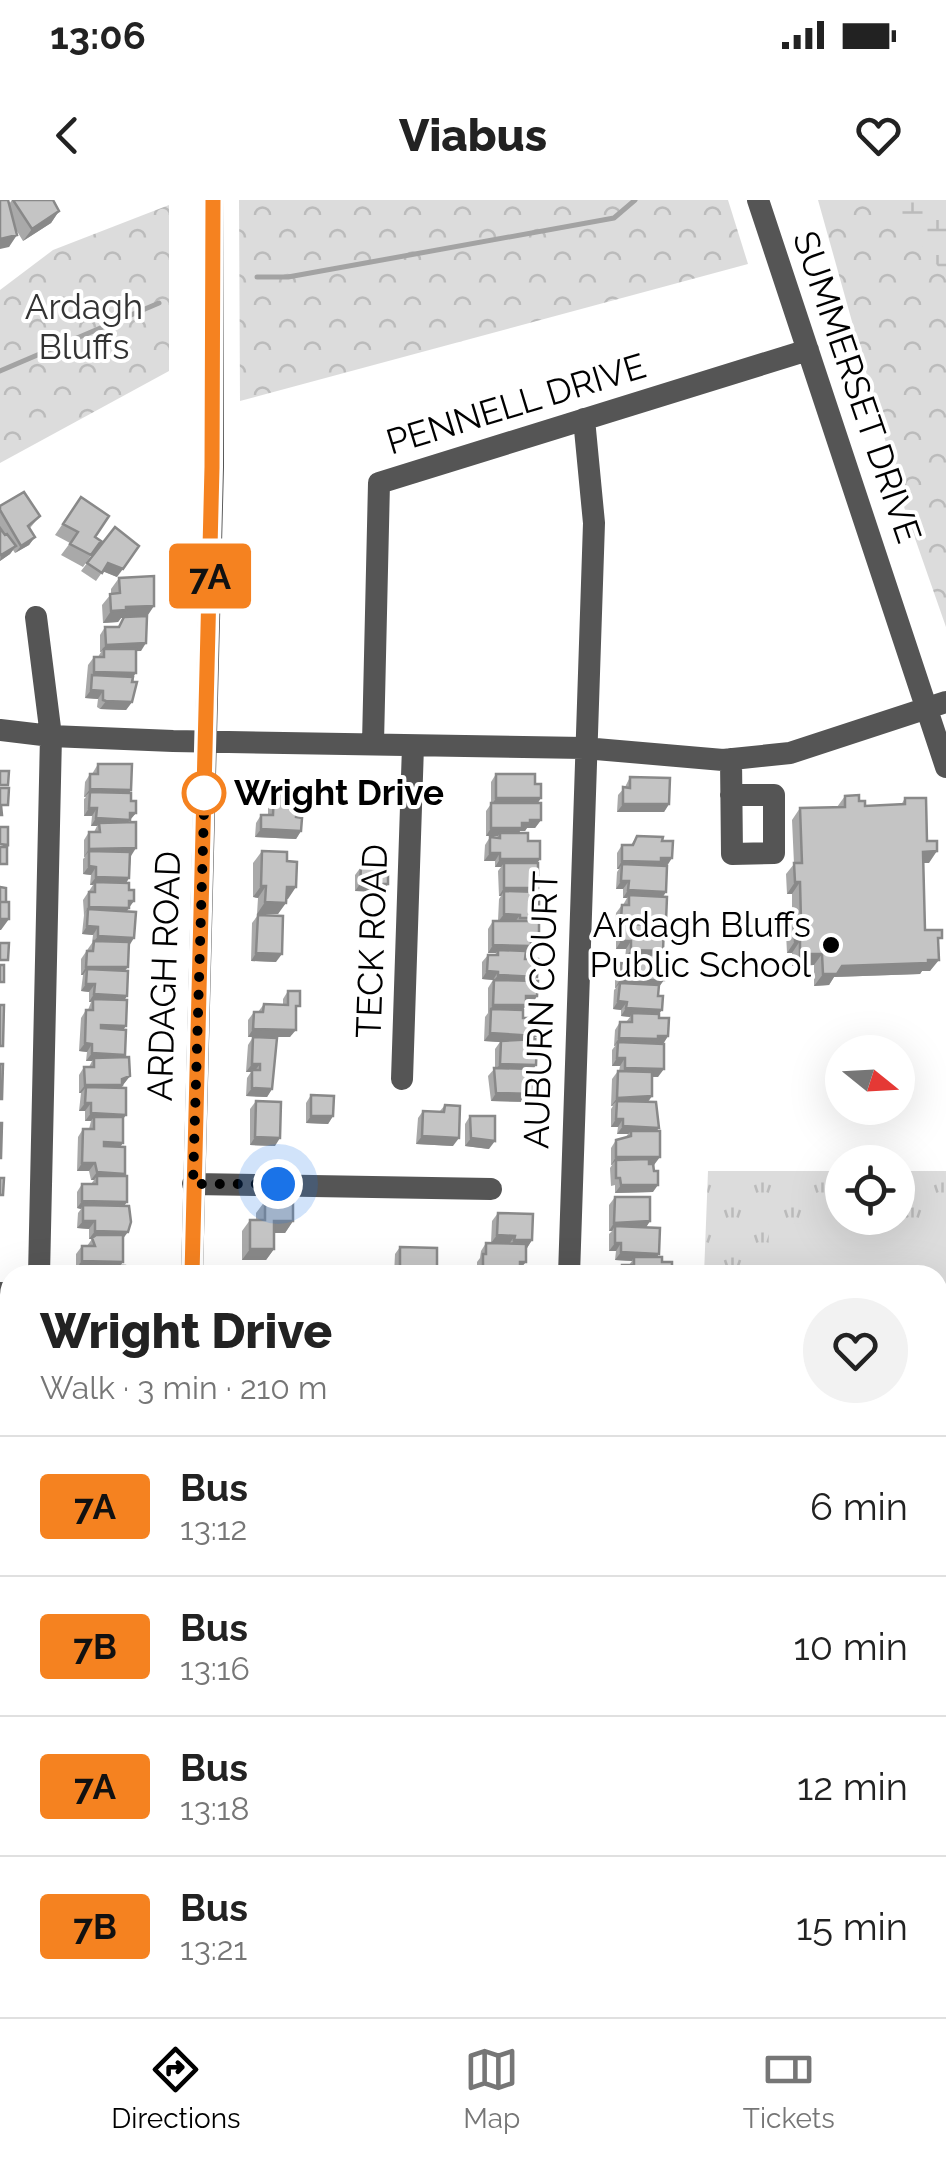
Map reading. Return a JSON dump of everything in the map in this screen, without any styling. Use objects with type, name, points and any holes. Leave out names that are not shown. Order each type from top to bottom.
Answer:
[{"type":"street","name":"ARDAGH ROAD","points":[[192,1265],[212,467],[213,200]]},
{"type":"street","name":"SUMMERSET DRIVE","points":[[758,200],[936,706],[946,768]]},
{"type":"street","name":"PENNELL DRIVE","points":[[373,743],[379,483],[808,350]]},
{"type":"street","name":"AUBURN COURT","points":[[568,1265],[594,523],[584,420]]},
{"type":"street","points":[[36,617],[51,736],[38,1265]]},
{"type":"street","points":[[0,730],[51,736],[584,748],[731,760],[790,754],[936,706]]},
{"type":"street","name":"TECK ROAD","points":[[402,1079],[413,746]]},
{"type":"street","points":[[731,760],[732,795]]},
{"type":"street","points":[[193,1184],[491,1189]]},
{"type":"green space","points":[[239,200],[728,200],[748,264],[240,401]]},
{"type":"green space","points":[[818,200],[946,200],[946,627],[903,504]]},
{"type":"green space","points":[[888,200],[946,200],[946,277]]},
{"type":"green space","name":"Ardagh Bluffs","points":[[169,205],[169,371],[0,463],[0,290],[53,250]]},
{"type":"green space","points":[[708,1171],[825,1171],[825,1235],[915,1235],[915,1171],[946,1171],[946,1265],[704,1265]]},
{"type":"green space","points":[[769,1223],[825,1225],[825,1235],[915,1235],[915,1227],[946,1228],[946,1265],[768,1265]]},
{"type":"building","points":[[0,200],[8,200],[17,235],[0,239]]},
{"type":"building","points":[[13,200],[53,200],[59,211],[32,229]]},
{"type":"building","points":[[24,492],[40,516],[28,526],[35,537],[21,546],[0,506]]},
{"type":"building","points":[[81,497],[109,516],[95,537],[101,541],[91,555],[70,544],[78,532],[63,524]]},
{"type":"building","points":[[115,527],[139,546],[123,569],[108,563],[102,573],[87,563]]},
{"type":"building","points":[[0,528],[16,546],[1,555],[0,553]]},
{"type":"building","points":[[154,576],[154,606],[111,611],[110,594],[120,593],[119,578]]},
{"type":"building","points":[[147,616],[146,643],[106,645],[105,627],[119,627],[124,617]]},
{"type":"building","points":[[104,649],[136,649],[136,673],[94,672],[94,657],[104,657]]},
{"type":"building","points":[[92,675],[133,677],[132,682],[137,682],[132,702],[103,700],[103,691],[91,690]]},
{"type":"building","points":[[98,764],[132,764],[131,790],[90,789],[90,774],[98,774]]},
{"type":"building","points":[[0,771],[9,771],[8,785],[0,785]]},
{"type":"building","points":[[496,774],[535,774],[535,784],[541,784],[541,798],[496,798]]},
{"type":"building","points":[[630,777],[670,778],[669,804],[623,804],[623,787],[630,788]]},
{"type":"building","points":[[0,788],[9,788],[8,805],[1,805],[2,815],[0,815]]},
{"type":"building","points":[[90,792],[131,793],[136,813],[130,813],[130,820],[96,818],[97,808],[89,808]]},
{"type":"building","points":[[274,792],[297,793],[296,817],[302,818],[301,831],[261,829],[261,815],[273,815]]},
{"type":"building","points":[[859,795],[865,806],[905,804],[905,798],[926,798],[927,841],[937,841],[937,851],[923,852],[925,930],[942,930],[942,938],[938,938],[939,960],[842,966],[837,974],[823,974],[822,954],[800,954],[794,922],[801,921],[800,882],[795,882],[794,863],[802,863],[800,808],[845,807],[845,796]]},
{"type":"building","points":[[491,803],[541,803],[541,820],[522,823],[522,828],[491,828]]},
{"type":"building","points":[[136,822],[136,848],[89,849],[89,832],[100,832],[99,823]]},
{"type":"building","points":[[0,827],[8,827],[8,845],[0,844]]},
{"type":"building","points":[[500,833],[528,833],[528,841],[540,841],[540,859],[500,859],[500,853],[490,853],[490,837],[500,838]]},
{"type":"building","points":[[637,836],[673,841],[672,858],[661,858],[661,862],[622,861],[622,845],[633,845]]},
{"type":"building","points":[[0,847],[7,847],[7,864],[0,864]]},
{"type":"building","points":[[89,851],[130,852],[129,878],[96,877],[96,867],[89,866]]},
{"type":"building","points":[[262,851],[287,852],[287,861],[297,862],[296,887],[287,887],[286,903],[265,902],[266,886],[261,886]]},
{"type":"building","points":[[504,863],[538,863],[538,888],[504,888]]},
{"type":"building","points":[[622,864],[667,866],[666,892],[628,890],[629,881],[621,881]]},
{"type":"building","points":[[361,867],[388,868],[388,884],[360,884]]},
{"type":"building","points":[[95,882],[129,883],[134,901],[129,901],[129,908],[89,907],[89,892],[95,892]]},
{"type":"building","points":[[0,887],[6,888],[6,902],[0,902]]},
{"type":"building","points":[[504,891],[539,892],[539,918],[504,914]]},
{"type":"building","points":[[629,895],[667,897],[666,921],[621,919],[622,905],[629,905]]},
{"type":"building","points":[[0,902],[9,902],[9,919],[0,919]]},
{"type":"building","points":[[88,909],[136,912],[134,938],[98,936],[98,927],[87,926]]},
{"type":"building","points":[[258,915],[283,916],[282,954],[256,953]]},
{"type":"building","points":[[493,921],[539,921],[539,937],[531,937],[531,946],[493,945]]},
{"type":"building","points":[[622,924],[664,925],[663,951],[631,950],[631,941],[621,941]]},
{"type":"building","points":[[94,941],[129,942],[128,967],[86,967],[87,951],[93,951]]},
{"type":"building","points":[[0,943],[9,943],[8,960],[0,960]]},
{"type":"building","points":[[498,950],[526,951],[525,959],[538,959],[537,977],[487,971],[488,955],[498,955]]},
{"type":"building","points":[[633,954],[664,955],[664,980],[620,980],[621,963],[633,964]]},
{"type":"building","points":[[0,965],[4,965],[4,982],[0,982]]},
{"type":"building","points":[[87,969],[128,971],[127,996],[94,994],[95,984],[86,984]]},
{"type":"building","points":[[494,980],[538,981],[537,996],[526,996],[526,1005],[493,1005]]},
{"type":"building","points":[[620,983],[659,985],[662,1010],[626,1008],[627,1002],[618,1001]]},
{"type":"building","points":[[288,991],[300,991],[296,1030],[253,1029],[254,1012],[263,1012],[264,1004],[288,1005]]},
{"type":"building","points":[[93,999],[127,1000],[126,1026],[101,1025],[126,1030],[125,1055],[92,1053],[92,1044],[85,1043],[86,1010],[93,1010]]},
{"type":"building","points":[[0,1005],[4,1005],[3,1046],[0,1046]]},
{"type":"building","points":[[491,1009],[523,1010],[523,1018],[537,1018],[536,1036],[490,1033]]},
{"type":"building","points":[[632,1013],[669,1018],[668,1036],[619,1038],[620,1022],[632,1022]]},
{"type":"building","points":[[253,1037],[277,1038],[272,1089],[252,1088],[252,1070],[260,1070],[260,1064],[252,1064]]},
{"type":"building","points":[[537,1039],[536,1065],[500,1064],[501,1041]]},
{"type":"building","points":[[618,1042],[664,1044],[664,1069],[625,1068],[625,1058],[617,1058]]},
{"type":"building","points":[[129,1057],[130,1076],[122,1079],[122,1085],[85,1085],[84,1067],[94,1067],[94,1058]]},
{"type":"building","points":[[3,1064],[2,1099],[0,1099]]},
{"type":"building","points":[[494,1068],[534,1069],[534,1094],[496,1093]]},
{"type":"building","points":[[618,1071],[652,1072],[652,1096],[617,1098]]},
{"type":"building","points":[[86,1087],[126,1088],[126,1115],[91,1113],[91,1103],[85,1103]]},
{"type":"building","points":[[311,1095],[334,1096],[333,1116],[311,1116]]},
{"type":"building","points":[[256,1101],[281,1102],[280,1138],[255,1137]]},
{"type":"building","points":[[617,1101],[656,1102],[659,1128],[623,1126],[623,1119],[616,1119]]},
{"type":"building","points":[[445,1105],[460,1106],[459,1138],[422,1136],[423,1111],[444,1112]]},
{"type":"building","points":[[470,1116],[495,1116],[495,1141],[471,1138]]},
{"type":"building","points":[[94,1117],[123,1117],[123,1143],[104,1142],[104,1146],[125,1147],[125,1174],[97,1172],[95,1163],[82,1163],[83,1129],[94,1129]]},
{"type":"building","points":[[631,1131],[660,1131],[660,1157],[616,1157],[616,1140],[631,1136]]},
{"type":"building","points":[[649,1159],[654,1171],[658,1171],[658,1185],[621,1185],[620,1178],[616,1178],[616,1160]]},
{"type":"building","points":[[97,1176],[127,1176],[127,1202],[82,1201],[82,1184],[97,1184]]},
{"type":"building","points":[[615,1197],[650,1197],[650,1221],[614,1223]]},
{"type":"building","points":[[265,1201],[293,1201],[293,1221],[274,1221],[274,1249],[250,1249],[250,1220],[265,1220]]},
{"type":"building","points":[[83,1205],[129,1206],[128,1232],[95,1231],[95,1221],[83,1221]]},
{"type":"building","points":[[498,1213],[533,1214],[532,1240],[497,1235]]},
{"type":"building","points":[[615,1226],[660,1228],[659,1254],[621,1252],[621,1243],[615,1243]]},
{"type":"building","points":[[123,1235],[123,1262],[82,1261],[82,1246],[95,1246],[92,1238]]},
{"type":"building","points":[[486,1243],[526,1244],[526,1262],[520,1265],[483,1265]]},
{"type":"building","points":[[400,1247],[437,1248],[437,1265],[400,1265]]},
{"type":"building","points":[[634,1257],[662,1257],[662,1262],[672,1262],[672,1265],[634,1265]]},
{"type":"waterway","points":[[257,277],[288,277],[614,218],[635,200]]},
{"type":"waterway","points":[[0,371],[159,303]]},
{"type":"bus line","name":"7A","points":[[192,1265],[212,467],[213,200]]},
{"type":"place","name":"Wright Drive","points":[[204,793]]},
{"type":"place","name":"Ardagh Bluffs Public School","points":[[831,945]]},
{"type":"route","points":[[204,793],[205,777],[193,1184],[278,1184]]}]
